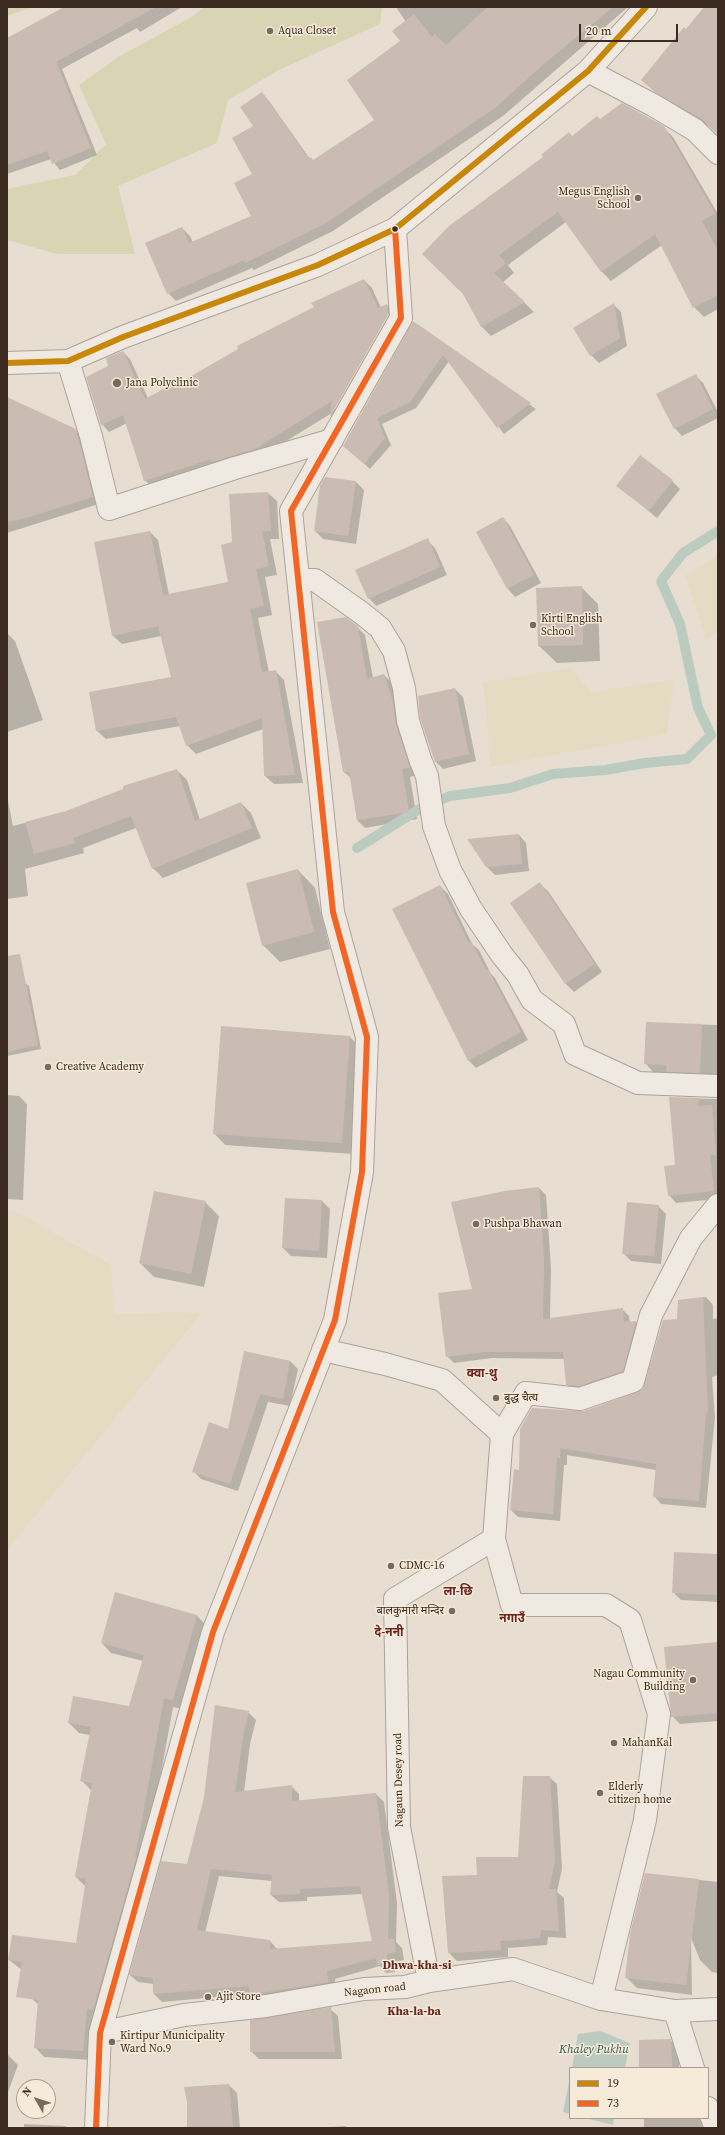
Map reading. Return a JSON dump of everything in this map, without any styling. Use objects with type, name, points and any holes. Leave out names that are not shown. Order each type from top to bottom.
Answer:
[{"type":"street","points":[[7,363],[68,361],[123,337],[318,265],[395,229],[588,71],[646,7]]},
{"type":"street","points":[[588,71],[653,105],[695,130],[718,153]]},
{"type":"street","points":[[96,2128],[100,2033],[214,1632],[334,1320],[362,1172],[368,1037],[333,912],[291,511],[401,318],[395,229]]},
{"type":"street","points":[[68,361],[91,436],[109,509],[235,468],[332,440]]},
{"type":"street","points":[[299,580],[315,580],[363,614],[380,628],[394,651],[404,688],[408,720],[427,776],[434,826],[450,870],[471,909],[502,955],[518,975],[532,1000],[564,1024],[575,1054],[638,1083],[718,1086]]},
{"type":"street","points":[[600,1999],[645,1820],[659,1714],[630,1620],[606,1604],[512,1605],[494,1539],[502,1434],[526,1392],[580,1400],[633,1381],[651,1314],[691,1238],[718,1205]]},
{"type":"street","points":[[323,1350],[442,1380],[502,1434]]},
{"type":"street","name":"Nagaun Desey road","points":[[429,1981],[399,1827],[395,1599],[494,1539]]},
{"type":"street","name":"Nagaon road","points":[[100,2033],[184,2015],[266,2006],[364,1989],[405,1987],[429,1981],[513,1969],[600,1999],[675,2011],[718,2009]]},
{"type":"street","points":[[675,2011],[693,2067]]},
{"type":"street","points":[[709,2110],[716,2128]]},
{"type":"shaded area","points":[[7,7],[33,7],[7,16]]},
{"type":"shaded area","points":[[205,7],[382,7],[380,24],[279,70],[228,100],[217,143],[118,186],[135,254],[57,254],[7,240],[7,189],[75,175],[106,144],[79,85],[118,57],[188,19]]},
{"type":"shaded area","points":[[718,555],[718,631],[706,640],[685,576]]},
{"type":"shaded area","points":[[571,668],[591,692],[674,680],[667,734],[491,767],[483,682]]},
{"type":"shaded area","points":[[7,1210],[15,1211],[111,1265],[114,1314],[202,1313],[7,1550]]},
{"type":"water","name":"Khaley Pukhu","points":[[600,2031],[630,2043],[625,2067],[572,2067],[578,2034]]},
{"type":"water","name":"Khaley Pukhu","points":[[569,2082],[569,2114],[563,2112]]},
{"type":"water","points":[[589,2119],[614,2119],[613,2125]]},
{"type":"building","points":[[64,7],[156,7],[56,62],[91,148],[52,164],[47,151],[7,165],[7,38]]},
{"type":"building","points":[[488,7],[613,7],[545,63],[495,108],[326,223],[245,263],[244,260],[167,294],[145,243],[182,227],[189,243],[251,216],[234,183],[252,174],[232,138],[253,126],[240,107],[262,92],[309,159],[311,157],[313,160],[374,120],[347,80],[400,41],[392,31],[414,14],[432,37],[435,34],[446,45]]},
{"type":"building","points":[[704,7],[718,7],[718,135],[702,119],[656,93],[641,80],[684,27],[686,29]]},
{"type":"building","points":[[622,103],[664,126],[715,213],[702,221],[718,251],[718,295],[693,308],[655,234],[601,272],[558,212],[499,255],[506,263],[494,273],[525,302],[481,327],[463,294],[422,254],[449,226],[543,157],[541,155],[569,132],[572,136],[597,116],[600,119]]},
{"type":"building","points":[[364,279],[378,308],[387,304],[388,315],[330,417],[332,401],[255,449],[212,462],[211,459],[144,481],[123,415],[101,425],[86,377],[108,366],[106,358],[123,351],[145,399],[167,387],[169,389],[238,349],[237,346],[314,307],[311,303]]},
{"type":"building","points":[[614,303],[620,338],[590,356],[573,328]]},
{"type":"building","points":[[413,321],[531,403],[497,428],[443,355],[410,402],[377,418],[385,438],[364,464],[343,446]]},
{"type":"building","points":[[696,374],[713,409],[674,429],[656,394]]},
{"type":"building","points":[[7,397],[76,429],[93,497],[26,518],[7,522]]},
{"type":"building","points":[[640,455],[673,480],[649,511],[616,486]]},
{"type":"building","points":[[325,477],[356,481],[348,536],[314,531],[320,485]]},
{"type":"building","points":[[268,492],[271,531],[262,531],[269,566],[256,569],[264,606],[250,609],[262,672],[276,670],[295,775],[264,776],[262,718],[186,746],[176,717],[96,731],[89,692],[171,677],[158,626],[112,636],[94,542],[150,531],[163,595],[228,582],[221,545],[232,542],[229,494]]},
{"type":"building","points":[[503,517],[534,575],[507,589],[476,532]]},
{"type":"building","points":[[428,538],[440,567],[368,599],[355,570]]},
{"type":"building","points":[[582,586],[583,645],[538,646],[536,588]]},
{"type":"building","points":[[346,617],[358,626],[367,679],[384,674],[393,702],[396,725],[410,767],[402,769],[409,812],[357,820],[349,772],[343,772],[317,622]]},
{"type":"building","points":[[455,688],[469,754],[435,762],[420,718],[418,696]]},
{"type":"building","points":[[177,769],[195,821],[241,802],[252,828],[152,869],[131,816],[73,838],[75,843],[34,854],[25,822],[66,811],[123,789],[123,786]]},
{"type":"building","points":[[519,834],[522,864],[486,867],[467,839]]},
{"type":"building","points":[[298,869],[314,932],[262,946],[246,883]]},
{"type":"building","points":[[540,882],[595,964],[565,984],[510,903]]},
{"type":"building","points":[[440,885],[469,943],[471,941],[486,970],[488,969],[521,1032],[468,1061],[392,909]]},
{"type":"building","points":[[20,954],[38,1045],[7,1052],[7,956]]},
{"type":"building","points":[[646,1022],[702,1024],[700,1073],[667,1072],[666,1065],[644,1064]]},
{"type":"building","points":[[221,1026],[350,1036],[342,1143],[213,1134]]},
{"type":"building","points":[[669,1097],[699,1098],[698,1106],[712,1105],[716,1155],[710,1155],[714,1191],[668,1196],[664,1166],[675,1165]]},
{"type":"building","points":[[539,1187],[544,1260],[543,1319],[623,1308],[624,1322],[636,1321],[623,1371],[579,1386],[566,1385],[563,1352],[484,1352],[446,1357],[438,1293],[472,1289],[451,1202],[505,1191]]},
{"type":"building","points":[[154,1191],[206,1201],[191,1274],[139,1263]]},
{"type":"building","points":[[285,1198],[322,1200],[319,1251],[282,1248]]},
{"type":"building","points":[[627,1202],[659,1205],[654,1256],[622,1254]]},
{"type":"building","points":[[703,1297],[708,1412],[706,1413],[699,1501],[653,1497],[656,1464],[560,1448],[560,1458],[557,1458],[553,1514],[510,1510],[514,1469],[519,1470],[520,1429],[532,1408],[584,1411],[642,1390],[663,1320],[677,1319],[678,1300]]},
{"type":"building","points":[[244,1351],[290,1361],[283,1399],[260,1394],[230,1484],[192,1472],[209,1422],[228,1429]]},
{"type":"building","points":[[674,1552],[718,1554],[718,1595],[672,1593]]},
{"type":"building","points":[[115,1592],[197,1615],[173,1700],[164,1698],[136,1858],[93,2010],[87,2009],[83,2051],[34,2048],[38,2000],[16,1997],[22,1962],[8,1960],[12,1935],[76,1943],[86,1879],[75,1877],[92,1783],[80,1781],[91,1727],[68,1723],[73,1696],[129,1706],[144,1655],[101,1643]]},
{"type":"building","name":"Nagau Community Building","points":[[718,1642],[718,1713],[671,1717],[664,1647]]},
{"type":"building","points":[[215,1705],[249,1711],[243,1736],[235,1792],[292,1785],[292,1801],[376,1793],[389,1895],[388,1939],[394,1939],[396,1952],[387,1954],[387,1964],[377,1965],[376,1958],[327,1971],[328,1982],[249,1995],[249,1986],[153,1994],[153,1978],[129,1975],[161,1861],[187,1864],[204,1797]],"holes":[[[211,1869],[272,1875],[270,1895],[300,1894],[300,1889],[360,1886],[372,1941],[270,1949],[270,1940],[197,1930]]]},
{"type":"building","points":[[523,1776],[550,1776],[555,1861],[549,1889],[556,1889],[559,1931],[541,1930],[540,1938],[500,1941],[501,1950],[448,1953],[442,1876],[477,1875],[476,1857],[518,1857]]},
{"type":"building","points":[[645,1873],[699,1879],[686,1985],[625,1978],[630,1934]]},
{"type":"building","points":[[331,2007],[335,2052],[250,2052],[250,2020]]},
{"type":"building","points":[[671,2039],[672,2067],[639,2067],[639,2040]]},
{"type":"building","points":[[229,2084],[233,2128],[187,2128],[187,2102],[184,2087]]},
{"type":"waterway","points":[[357,848],[421,808],[450,796],[510,788],[553,774],[605,770],[645,763],[687,759],[711,735],[698,708],[680,624],[661,581],[683,553],[718,531]]},
{"type":"transit line","name":"19","points":[[7,363],[68,361],[123,337],[318,265],[395,229],[588,71],[646,7]]},
{"type":"transit line","name":"73","points":[[96,2128],[100,2033],[213,1632],[335,1320],[362,1172],[367,1037],[333,912],[291,511],[401,318],[395,229]]},
{"type":"place","name":"Aqua Closet","points":[[270,31]]},
{"type":"place","name":"Megus English School","points":[[638,198]]},
{"type":"place","name":"Jana Polyclinic","points":[[117,383]]},
{"type":"place","name":"Kirti English School","points":[[533,625]]},
{"type":"place","name":"Creative Academy","points":[[48,1067]]},
{"type":"place","name":"Pushpa Bhawan","points":[[476,1224]]},
{"type":"place","name":"बुद्ध चैत्य","points":[[496,1398]]},
{"type":"place","name":"CDMC-16","points":[[391,1566]]},
{"type":"place","name":"बालकुमारी मन्दिर","points":[[452,1611]]},
{"type":"place","name":"Nagau Community Building","points":[[693,1680]]},
{"type":"place","name":"MahanKal","points":[[614,1743]]},
{"type":"place","name":"Elderly citizen home","points":[[600,1793]]},
{"type":"place","name":"Ajit Store","points":[[208,1997]]},
{"type":"place","name":"Kirtipur Municipality Ward No.9","points":[[112,2042]]},
{"type":"district","name":"क्वा-थु","points":[[482,1374]]},
{"type":"district","name":"ला-छि","points":[[458,1592]]},
{"type":"district","name":"नगाउँ","points":[[512,1619]]},
{"type":"district","name":"दे-ननी","points":[[389,1633]]},
{"type":"district","name":"Dhwa-kha-si","points":[[417,1966]]},
{"type":"district","name":"Kha-la-ba","points":[[414,2012]]}]
